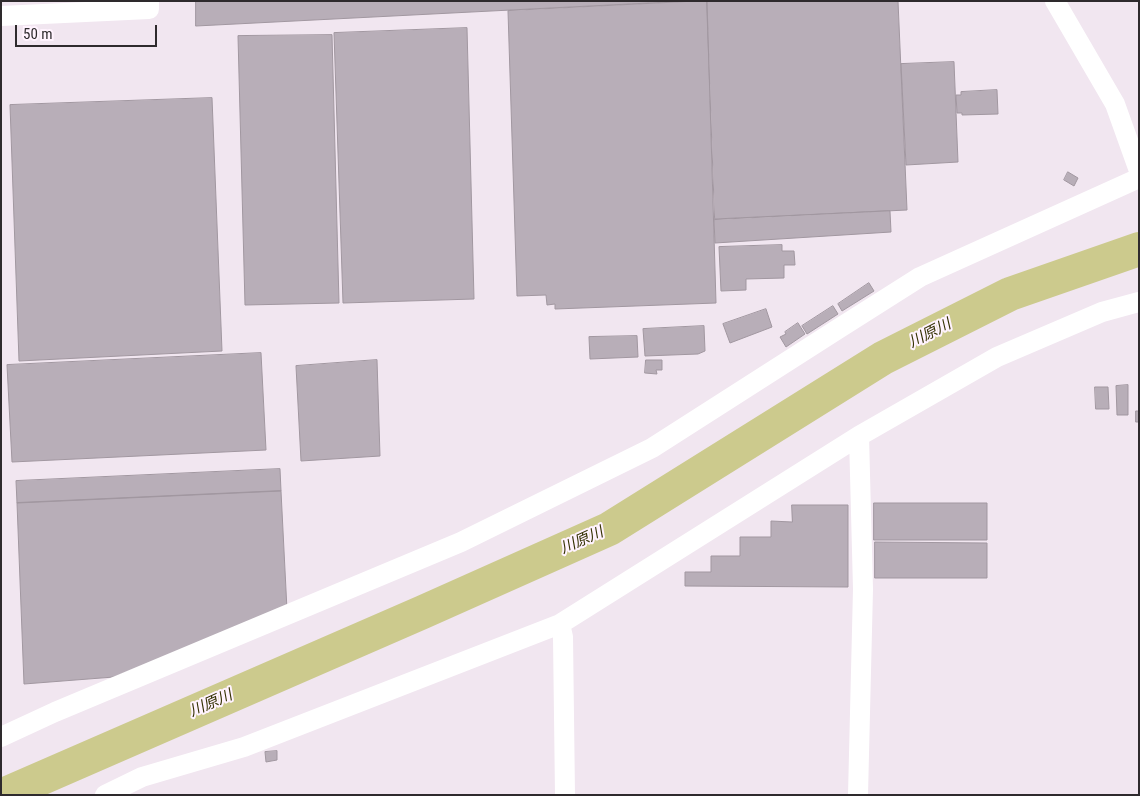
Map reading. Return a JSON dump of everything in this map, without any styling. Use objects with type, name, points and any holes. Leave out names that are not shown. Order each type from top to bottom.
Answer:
[{"type":"street","points":[[1,16],[148,9],[149,1]]},
{"type":"street","points":[[1055,1],[1115,104],[1139,170]]},
{"type":"street","points":[[4,728],[461,542],[652,448],[920,277],[1139,178]]},
{"type":"street","points":[[105,795],[142,777],[244,747],[560,624],[858,436],[997,357],[1102,312],[1139,302]]},
{"type":"street","points":[[858,436],[863,589],[858,795]]},
{"type":"street","points":[[560,624],[564,637],[565,795]]},
{"type":"building","points":[[196,1],[688,1],[196,26]]},
{"type":"building","points":[[707,1],[716,303],[555,309],[555,304],[547,305],[546,295],[517,296],[508,11]]},
{"type":"building","points":[[707,1],[898,1],[907,210],[715,219]]},
{"type":"building","points":[[467,28],[474,299],[343,303],[334,33]]},
{"type":"building","points":[[332,35],[339,303],[245,305],[238,36]]},
{"type":"building","points":[[954,62],[958,162],[906,165],[901,64]]},
{"type":"building","points":[[997,90],[998,114],[962,115],[962,113],[957,113],[956,95],[961,95],[961,92]]},
{"type":"building","points":[[212,98],[222,351],[19,361],[10,105]]},
{"type":"building","points":[[1068,172],[1078,178],[1074,186],[1064,180]]},
{"type":"building","points":[[890,211],[891,232],[715,243],[714,220]]},
{"type":"building","points":[[782,245],[782,251],[794,251],[795,265],[784,265],[784,278],[746,279],[746,290],[721,291],[719,247]]},
{"type":"building","points":[[869,283],[874,291],[842,311],[838,304]]},
{"type":"building","points":[[833,306],[838,314],[807,334],[802,326]]},
{"type":"building","points":[[766,309],[772,327],[730,343],[723,324]]},
{"type":"building","points":[[798,323],[805,334],[786,347],[780,337]]},
{"type":"building","points":[[704,326],[705,351],[698,354],[645,356],[643,329]]},
{"type":"building","points":[[637,336],[638,357],[590,359],[589,337]]},
{"type":"building","points":[[261,353],[266,450],[12,462],[7,365]]},
{"type":"building","points":[[377,360],[380,456],[301,461],[296,366]]},
{"type":"building","points":[[646,360],[662,360],[662,370],[656,370],[657,374],[645,373]]},
{"type":"building","points":[[1128,385],[1128,415],[1117,415],[1116,386]]},
{"type":"building","points":[[1095,387],[1108,387],[1109,409],[1096,409]]},
{"type":"building","points":[[1136,411],[1139,411],[1139,422],[1136,422]]},
{"type":"building","points":[[280,469],[281,491],[17,503],[16,481]]},
{"type":"building","points":[[281,491],[287,610],[114,677],[24,684],[17,503]]},
{"type":"building","points":[[874,503],[987,503],[987,540],[874,540]]},
{"type":"building","points":[[792,505],[848,505],[848,587],[685,586],[685,572],[711,572],[711,556],[740,556],[740,537],[771,537],[771,521],[792,522]]},
{"type":"building","points":[[875,542],[987,543],[987,578],[875,578]]},
{"type":"building","points":[[277,751],[277,760],[266,762],[265,752]]},
{"type":"waterway","name":"川原川","points":[[3,795],[609,529],[883,358],[1010,294],[1139,249]]}]
